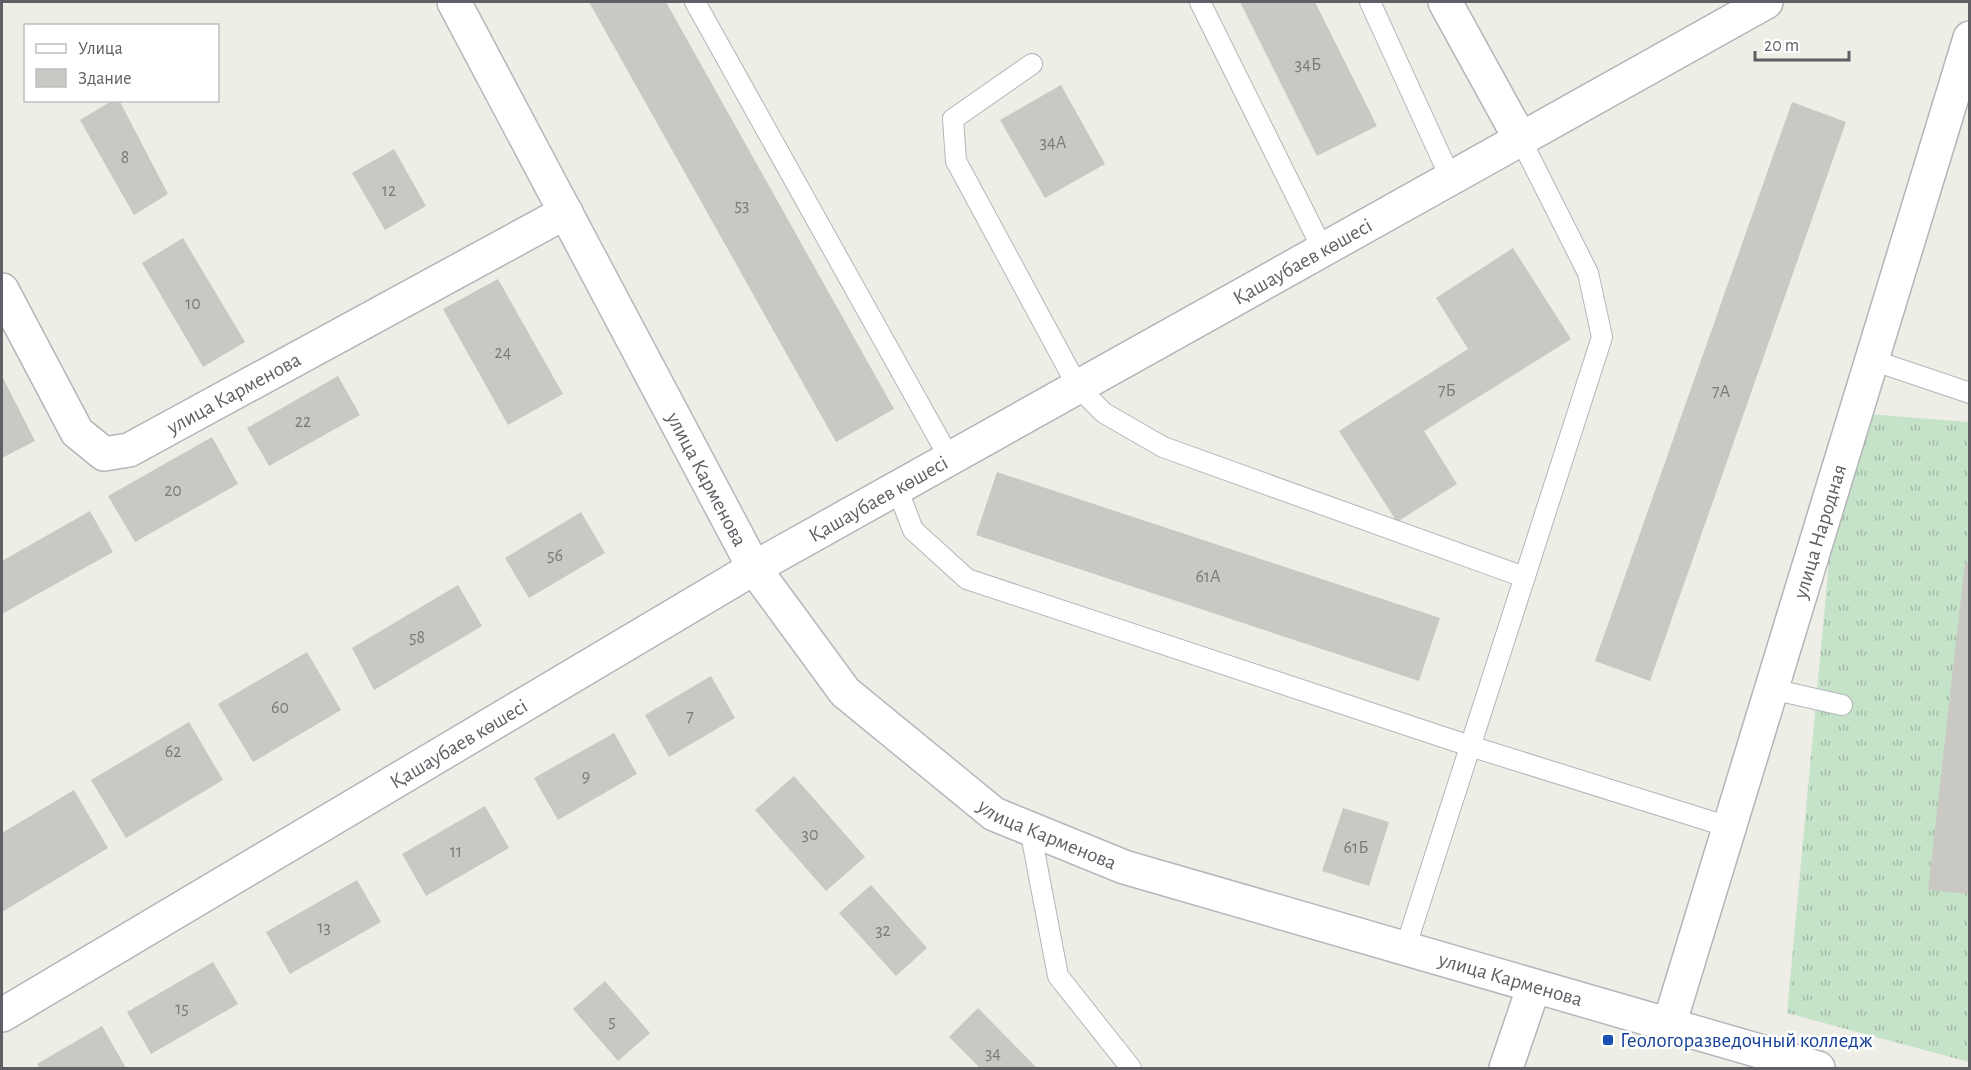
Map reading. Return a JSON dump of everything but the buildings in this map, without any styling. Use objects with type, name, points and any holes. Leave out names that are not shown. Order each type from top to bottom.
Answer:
[{"type":"street","name":"улица Карменова","points":[[454,2],[754,568],[845,692],[994,814],[1124,867],[1818,1068]]},
{"type":"street","points":[[1445,2],[1521,140]]},
{"type":"street","name":"Қашаубаев көшесі","points":[[2,1015],[754,568],[1766,2]]},
{"type":"street","name":"улица Народная","points":[[1669,1025],[1970,38]]},
{"type":"street","name":"улица Карменова","points":[[2,290],[77,432],[104,454],[129,450],[566,212]]},
{"type":"street","points":[[1506,1068],[1534,986]]},
{"type":"lane","points":[[695,2],[950,459]]},
{"type":"lane","points":[[1200,2],[1323,250]]},
{"type":"lane","points":[[1370,2],[1451,179]]},
{"type":"lane","points":[[1032,64],[953,119],[956,161],[1078,387],[1104,413],[1163,447],[1524,577]]},
{"type":"lane","points":[[1405,949],[1602,337],[1588,273],[1521,140]]},
{"type":"lane","points":[[1872,360],[1970,393]]},
{"type":"lane","points":[[897,488],[913,530],[967,579],[1470,746],[1729,827]]},
{"type":"lane","points":[[1771,689],[1842,705]]},
{"type":"lane","points":[[1030,829],[1058,976],[1131,1068]]},
{"type":"green space","points":[[1843,412],[1969,422],[1969,1062],[1787,1013]]},
{"type":"place","name":"Геологоразведочный колледж","points":[[1608,1040]]}]
